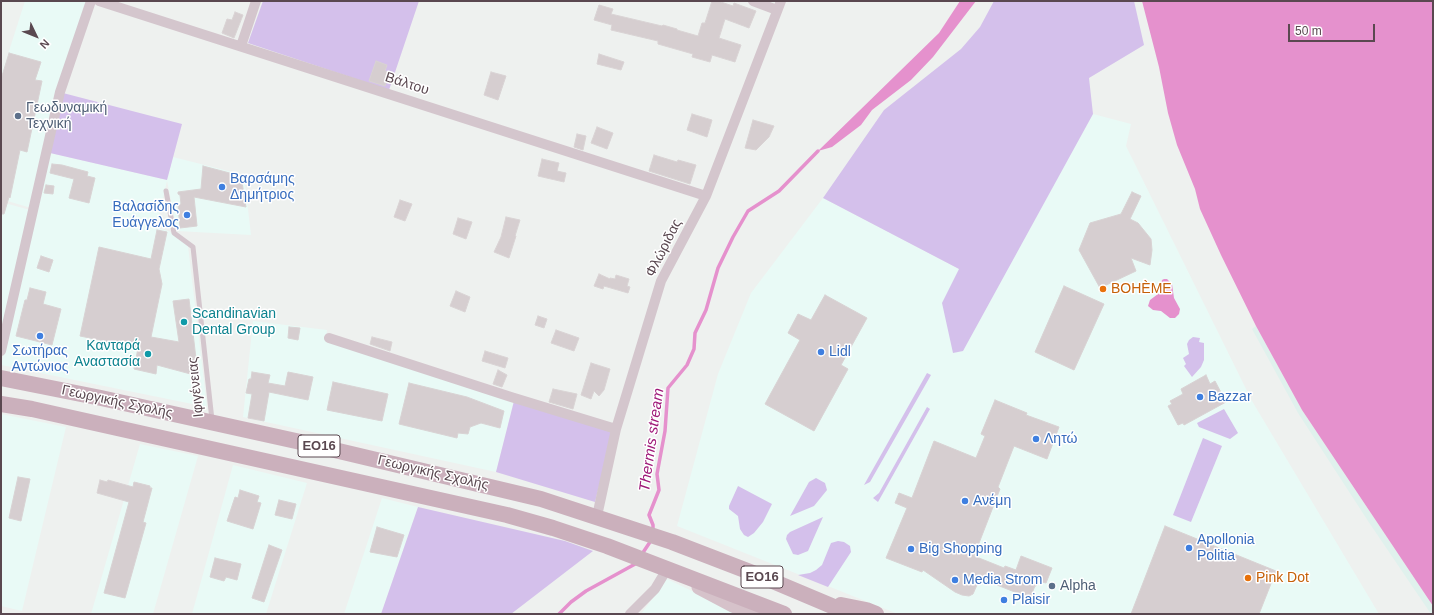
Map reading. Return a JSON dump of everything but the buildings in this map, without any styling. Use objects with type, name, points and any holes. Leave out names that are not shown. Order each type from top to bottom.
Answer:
[{"type":"main road","name":"Γεωργικής Σχολής","points":[[1,378],[102,398],[305,443],[541,498],[672,542],[763,577],[851,614]]},
{"type":"main road","name":"Γεωργικής Σχολής","points":[[1,404],[32,409],[507,515],[553,528],[607,546],[784,614]]},
{"type":"main road","points":[[823,603],[866,610],[876,614]]},
{"type":"street","points":[[1,352],[60,92],[91,1]]},
{"type":"street","name":"Βάλτου","points":[[99,1],[706,196]]},
{"type":"street","points":[[241,46],[256,1]]},
{"type":"street","points":[[753,1],[779,6]]},
{"type":"street","name":"Φλώριδας","points":[[597,516],[616,429],[661,281],[706,196],[779,6]]},
{"type":"street","points":[[329,338],[616,429]]},
{"type":"street","points":[[630,614],[655,589],[662,567],[733,605],[754,614]]},
{"type":"lane","name":"Ιφιγένειας","points":[[166,191],[174,233],[192,247],[212,423]]},
{"type":"shaded area","points":[[25,1],[87,1],[31,208],[1,199],[1,76]]},
{"type":"shaded area","points":[[263,1],[419,1],[389,90],[248,43]]},
{"type":"shaded area","points":[[960,1],[976,1],[933,57],[911,80],[872,110],[861,125],[832,147],[818,151],[939,33]]},
{"type":"shaded area","points":[[994,1],[1134,1],[1144,45],[1089,78],[1093,114],[963,351],[953,353],[942,303],[959,269],[823,198],[884,110],[961,49],[980,27]]},
{"type":"shaded area","points":[[1142,1],[1433,1],[1433,606],[1302,410],[1256,326],[1221,255],[1200,209],[1195,189],[1177,145]]},
{"type":"shaded area","points":[[63,93],[182,124],[167,180],[50,153]]},
{"type":"shaded area","points":[[1093,114],[1131,124],[1126,146],[1252,401],[1379,614],[898,614],[677,526],[718,374],[751,293],[823,198],[959,269],[1017,251]]},
{"type":"shaded area","points":[[50,153],[167,180],[173,157],[244,175],[251,235],[177,231],[167,181],[156,228],[169,231],[188,246],[207,407],[1,365]]},
{"type":"shaded area","points":[[1,202],[30,210],[1,338]]},
{"type":"shaded area","points":[[1167,279],[1172,284],[1174,298],[1180,309],[1179,314],[1175,318],[1170,318],[1161,311],[1153,310],[1148,306],[1150,300],[1158,294],[1162,280]]},
{"type":"shaded area","points":[[253,321],[327,330],[326,340],[514,401],[496,472],[243,417]]},
{"type":"shaded area","points":[[1193,337],[1200,338],[1199,342],[1204,343],[1204,360],[1201,367],[1192,377],[1184,366],[1186,364],[1183,358],[1189,354],[1187,344]]},
{"type":"shaded area","points":[[927,373],[931,375],[870,482],[864,485]]},
{"type":"shaded area","points":[[514,401],[613,431],[595,502],[496,472]]},
{"type":"shaded area","points":[[927,407],[930,409],[878,502],[873,498],[879,493]]},
{"type":"shaded area","points":[[1224,409],[1238,433],[1230,439],[1199,427],[1197,423]]},
{"type":"shaded area","points":[[1,414],[66,427],[22,611],[1,606]]},
{"type":"shaded area","points":[[1203,438],[1222,446],[1191,522],[1173,515]]},
{"type":"shaded area","points":[[140,444],[198,456],[153,614],[91,614]]},
{"type":"shaded area","points":[[233,465],[307,483],[266,614],[192,614]]},
{"type":"shaded area","points":[[816,478],[825,483],[827,490],[814,506],[790,516],[809,482]]},
{"type":"shaded area","points":[[738,486],[772,504],[763,522],[754,533],[748,537],[744,535],[740,529],[738,516],[729,509]]},
{"type":"shaded area","points":[[382,498],[418,507],[381,614],[344,614]]},
{"type":"shaded area","points":[[418,507],[565,541],[593,551],[511,614],[381,614]]},
{"type":"shaded area","points":[[823,517],[808,551],[798,555],[793,554],[786,539],[787,535],[790,532]]},
{"type":"shaded area","points":[[838,541],[844,542],[850,546],[851,552],[828,587],[798,575],[810,573],[822,565],[831,543]]},
{"type":"shaded area","points":[[667,579],[719,604],[744,614],[641,614]]},
{"type":"sand","points":[[1256,326],[1302,410],[1433,606],[1433,614],[1431,614],[1368,521],[1298,413],[1252,329]]},
{"type":"waterway","name":"Thermis stream","points":[[653,531],[653,525],[649,515],[659,490],[657,474],[665,431],[668,388],[687,365],[694,349],[695,333],[706,310],[718,268],[748,211],[779,191],[818,151]]},
{"type":"waterway","name":"Thermis stream","points":[[642,554],[652,539]]},
{"type":"waterway","name":"Thermis stream","points":[[559,614],[571,602],[586,591],[637,563]]},
{"type":"place","name":"Γεωδυναμική Τεχνική","points":[[18,116]]},
{"type":"place","name":"Βαρσάμης Δημήτριος","points":[[222,187]]},
{"type":"place","name":"Βαλασίδης Ευάγγελος","points":[[187,215]]},
{"type":"place","name":"BOHÈME","points":[[1103,289]]},
{"type":"place","name":"Scandinavian Dental Group","points":[[184,322]]},
{"type":"place","name":"Σωτήρας Αντώνιος","points":[[40,336]]},
{"type":"place","name":"Lidl","points":[[821,352]]},
{"type":"place","name":"Κανταρά Αναστασία","points":[[148,354]]},
{"type":"place","name":"Bazzar","points":[[1200,397]]},
{"type":"place","name":"Λητώ","points":[[1036,439]]},
{"type":"place","name":"Ανέμη","points":[[965,501]]},
{"type":"place","name":"Apollonia Politia","points":[[1189,548]]},
{"type":"place","name":"Big Shopping","points":[[911,549]]},
{"type":"place","name":"Pink Dot","points":[[1248,578]]},
{"type":"place","name":"Media Strom","points":[[955,580]]},
{"type":"place","name":"Alpha","points":[[1052,586]]},
{"type":"place","name":"Plaisir","points":[[1004,600]]}]
